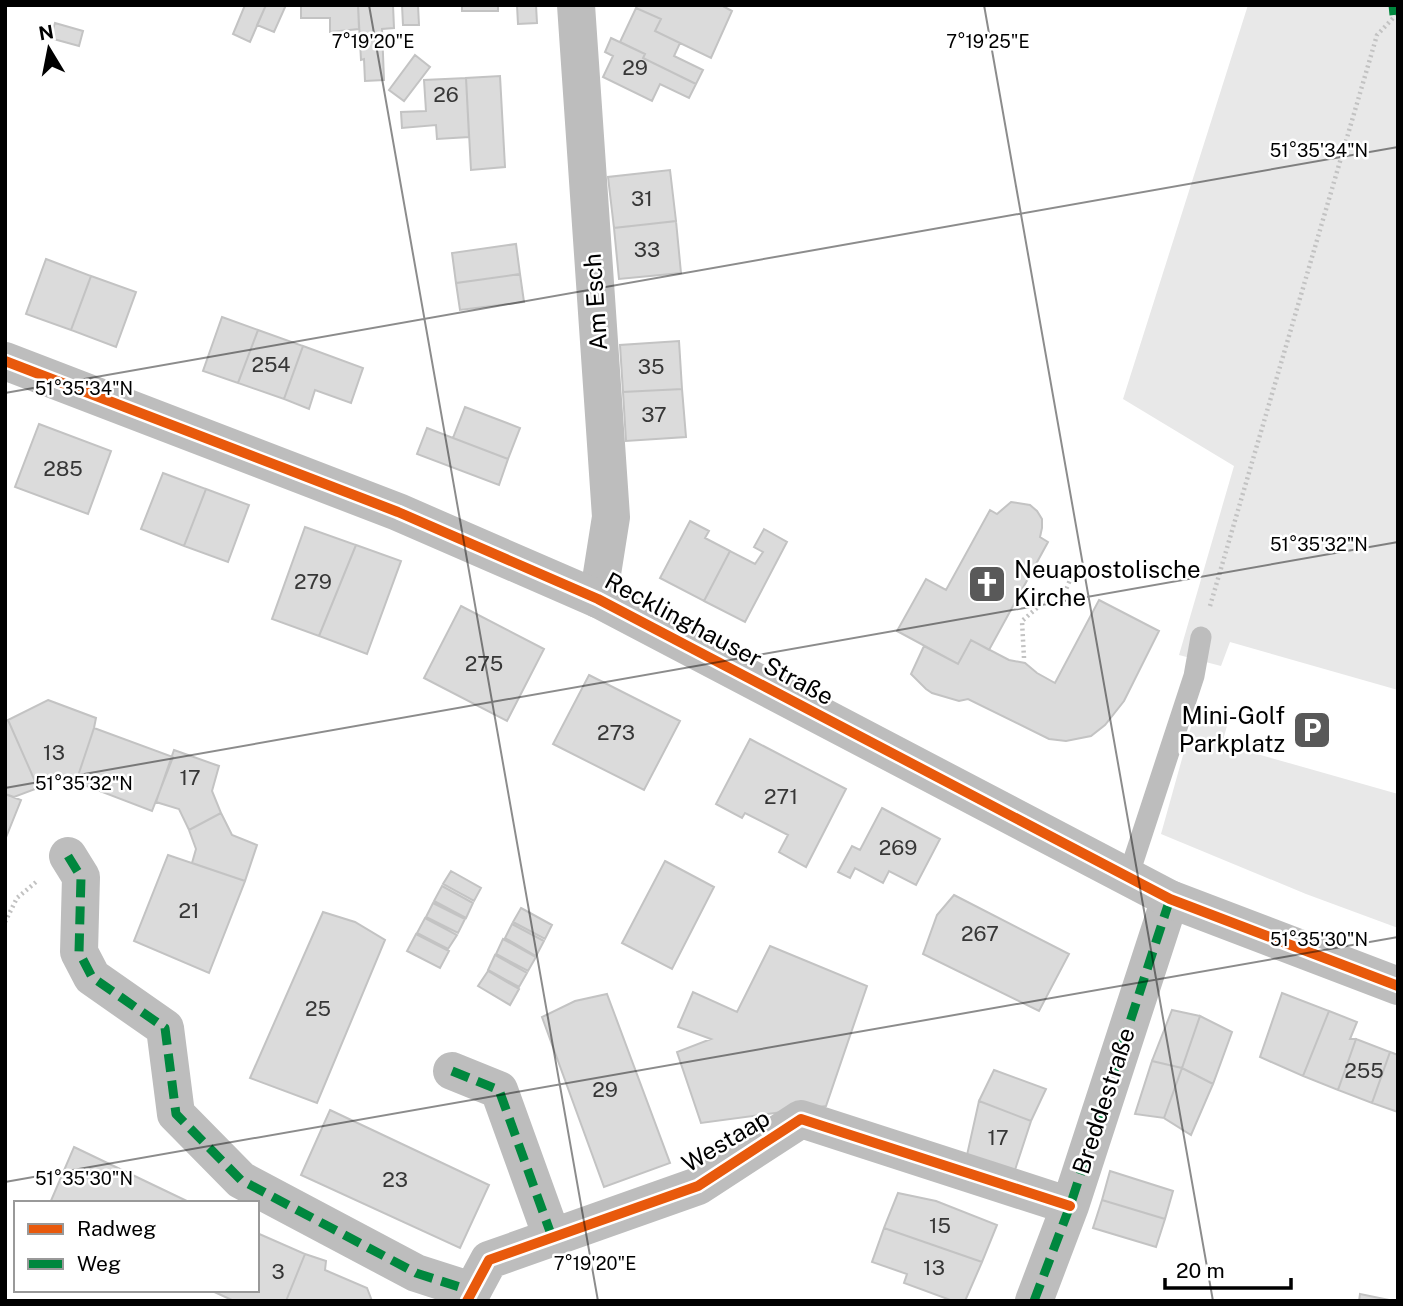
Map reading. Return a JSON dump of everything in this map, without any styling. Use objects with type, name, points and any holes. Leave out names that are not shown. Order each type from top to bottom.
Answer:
[{"type":"street","name":"Am Esch","points":[[576,5],[611,517],[598,599]]},
{"type":"street","name":"Recklinghauser Straße","points":[[5,361],[398,512],[598,599],[1170,899],[1398,986]]},
{"type":"street","name":"Westaap","points":[[68,856],[81,877],[79,952],[92,977],[166,1028],[176,1114],[241,1180],[416,1273],[470,1296],[489,1260],[698,1186],[801,1119],[1070,1206]]},
{"type":"street","name":"Breddestraße","points":[[1034,1301],[1070,1206],[1170,899]]},
{"type":"street","points":[[452,1071],[499,1090],[552,1237]]},
{"type":"lane","points":[[1128,877],[1194,676],[1202,637]]},
{"type":"path","points":[[1202,637],[1223,556],[1377,35],[1398,13]]},
{"type":"path","points":[[1024,658],[1023,621],[1038,607],[1064,594],[1073,573],[1080,573]]},
{"type":"path","points":[[5,922],[17,898],[68,856]]},
{"type":"shaded area","points":[[1248,5],[1398,5],[1398,690],[1230,642],[1221,666],[1179,655],[1234,466],[1123,399]]},
{"type":"shaded area","points":[[1197,705],[1230,715],[1222,744],[1398,794],[1398,928],[1306,894],[1161,834]]},
{"type":"building","points":[[245,5],[266,5],[250,42],[233,34]]},
{"type":"building","points":[[266,5],[286,5],[274,32],[257,25]]},
{"type":"building","points":[[301,5],[358,5],[359,29],[330,32],[330,18],[301,18]]},
{"type":"building","points":[[358,5],[393,5],[394,28],[382,29],[384,80],[365,81]]},
{"type":"building","points":[[402,5],[418,5],[419,25],[403,25]]},
{"type":"building","points":[[462,5],[498,5],[498,11],[462,11]]},
{"type":"building","points":[[517,5],[536,5],[537,23],[518,24]]},
{"type":"building","points":[[637,5],[721,5],[732,11],[711,58],[655,31],[661,19],[636,8]]},
{"type":"building","points":[[636,8],[661,19],[655,31],[680,43],[674,56],[703,70],[696,84],[643,58],[645,54],[620,42]]},
{"type":"building","points":[[55,23],[83,31],[79,46],[50,38]]},
{"type":"building","points":[[611,38],[645,54],[643,58],[696,84],[689,98],[660,84],[652,101],[603,77],[613,56],[605,52]]},
{"type":"building","points":[[415,55],[430,67],[404,101],[389,90]]},
{"type":"building","points":[[500,76],[505,167],[471,170],[466,78]]},
{"type":"building","points":[[466,78],[469,137],[437,139],[436,125],[402,128],[401,112],[426,111],[424,80]]},
{"type":"building","points":[[670,170],[676,221],[614,228],[608,177]]},
{"type":"building","points":[[676,221],[681,273],[619,279],[614,228]]},
{"type":"building","points":[[516,244],[520,274],[456,283],[452,253]]},
{"type":"building","points":[[46,259],[91,276],[71,330],[26,314]]},
{"type":"building","points":[[520,274],[524,302],[460,310],[456,283]]},
{"type":"building","points":[[91,276],[136,292],[116,347],[71,330]]},
{"type":"building","points":[[222,317],[258,330],[238,383],[203,371]]},
{"type":"building","points":[[258,330],[303,346],[284,399],[238,383]]},
{"type":"building","points":[[679,341],[682,389],[623,392],[620,345]]},
{"type":"building","points":[[303,346],[363,368],[351,403],[315,390],[309,409],[284,399]]},
{"type":"building","points":[[682,389],[686,437],[626,441],[623,392]]},
{"type":"building","points":[[465,407],[520,428],[508,459],[453,438]]},
{"type":"building","points":[[39,424],[111,451],[88,514],[15,487]]},
{"type":"building","points":[[427,428],[508,459],[499,485],[417,454]]},
{"type":"building","points":[[163,473],[206,489],[184,546],[141,529]]},
{"type":"building","points":[[206,489],[249,505],[228,562],[184,546]]},
{"type":"building","name":"Neuapostolische Kirche","points":[[1011,502],[1030,505],[1037,511],[1042,519],[1040,537],[1048,542],[989,650],[971,640],[958,664],[897,631],[926,579],[946,590],[990,510],[997,514]]},
{"type":"building","points":[[690,521],[709,531],[705,538],[730,551],[704,601],[660,578]]},
{"type":"building","points":[[305,527],[356,545],[319,636],[272,619]]},
{"type":"building","points":[[764,529],[787,542],[745,622],[704,601],[730,551],[755,564],[763,552],[754,547]]},
{"type":"building","points":[[356,545],[401,561],[367,654],[319,636]]},
{"type":"building","points":[[1099,600],[1159,631],[1124,701],[1105,725],[1091,736],[1066,741],[1049,739],[968,699],[959,701],[932,693],[911,674],[924,646],[958,664],[971,640],[1009,660],[1025,663],[1055,683]]},
{"type":"building","points":[[461,606],[544,649],[507,721],[424,678]]},
{"type":"building","points":[[589,675],[680,721],[644,790],[553,744]]},
{"type":"building","points":[[48,700],[96,718],[76,782],[55,779],[38,788],[8,720]]},
{"type":"building","points":[[8,720],[38,788],[14,797],[5,794],[5,721]]},
{"type":"building","points":[[94,728],[173,757],[152,811],[76,782]]},
{"type":"building","points":[[750,739],[846,789],[806,867],[779,852],[788,835],[745,813],[742,818],[716,804]]},
{"type":"building","points":[[174,750],[219,766],[212,791],[221,813],[189,830],[179,809],[156,802]]},
{"type":"building","points":[[5,794],[21,800],[5,840]]},
{"type":"building","points":[[882,808],[940,839],[916,885],[889,871],[883,883],[855,868],[850,878],[838,872],[852,846],[860,850]]},
{"type":"building","points":[[221,813],[232,835],[257,845],[245,881],[192,863],[196,849],[189,830]]},
{"type":"building","points":[[168,855],[245,881],[209,973],[134,941]]},
{"type":"building","points":[[665,861],[714,887],[672,969],[622,943]]},
{"type":"building","points":[[451,871],[481,888],[474,901],[443,884]]},
{"type":"building","points":[[442,886],[473,903],[466,918],[434,901]]},
{"type":"building","points":[[954,895],[1069,954],[1039,1011],[923,954],[937,915]]},
{"type":"building","points":[[433,903],[465,919],[458,933],[426,917]]},
{"type":"building","points":[[521,908],[552,925],[545,939],[513,922]]},
{"type":"building","points":[[323,912],[355,922],[385,940],[317,1103],[250,1078]]},
{"type":"building","points":[[425,918],[457,935],[448,949],[417,933]]},
{"type":"building","points":[[512,924],[544,941],[536,956],[505,938]]},
{"type":"building","points":[[416,934],[449,951],[440,968],[407,951]]},
{"type":"building","points":[[503,939],[536,957],[528,971],[496,954]]},
{"type":"building","points":[[770,946],[867,986],[826,1106],[701,1123],[677,1052],[711,1039],[678,1027],[693,992],[737,1012]]},
{"type":"building","points":[[495,955],[527,973],[519,987],[488,970]]},
{"type":"building","points":[[488,971],[519,989],[510,1005],[478,986]]},
{"type":"building","points":[[1282,993],[1329,1011],[1303,1076],[1260,1057]]},
{"type":"building","points":[[607,994],[670,1163],[604,1187],[542,1017],[575,1001]]},
{"type":"building","points":[[1172,1010],[1200,1016],[1182,1068],[1152,1061]]},
{"type":"building","points":[[1329,1011],[1357,1022],[1350,1039],[1356,1039],[1338,1090],[1303,1076]]},
{"type":"building","points":[[1200,1016],[1232,1032],[1213,1084],[1182,1068]]},
{"type":"building","points":[[1356,1039],[1390,1052],[1372,1103],[1338,1090]]},
{"type":"building","points":[[1390,1052],[1398,1055],[1398,1112],[1372,1103]]},
{"type":"building","points":[[1152,1061],[1182,1068],[1164,1118],[1135,1114]]},
{"type":"building","points":[[1182,1068],[1213,1084],[1191,1135],[1164,1118]]},
{"type":"building","points":[[994,1070],[1046,1089],[1031,1121],[979,1101]]},
{"type":"building","points":[[979,1101],[1031,1121],[1014,1173],[967,1155]]},
{"type":"building","points":[[330,1110],[489,1185],[460,1248],[301,1175]]},
{"type":"building","points":[[74,1147],[187,1201],[51,1201]]},
{"type":"building","points":[[1110,1171],[1173,1191],[1165,1219],[1102,1200]]},
{"type":"building","points":[[898,1193],[936,1201],[997,1225],[982,1262],[884,1228]]},
{"type":"building","points":[[1102,1200],[1165,1219],[1156,1247],[1093,1228]]},
{"type":"building","points":[[884,1228],[982,1262],[965,1301],[953,1301],[904,1283],[907,1274],[872,1262]]},
{"type":"building","points":[[259,1234],[305,1254],[286,1301],[234,1301],[214,1292],[259,1292]]},
{"type":"building","points":[[305,1254],[326,1261],[325,1270],[367,1288],[372,1301],[286,1301]]},
{"type":"building","points":[[1360,1294],[1394,1301],[1359,1301]]},
{"type":"marked path","points":[[1393,5],[1394,15]]},
{"type":"marked path","points":[[68,856],[81,877],[79,952],[92,977],[165,1028],[176,1114],[241,1180],[416,1273],[472,1291]]},
{"type":"marked path","points":[[1034,1301],[1070,1206],[1170,899]]},
{"type":"marked path","points":[[452,1071],[499,1090],[552,1237]]},
{"type":"cycle path","points":[[5,361],[398,512],[598,599],[1170,899],[1398,986]]},
{"type":"cycle path","points":[[467,1301],[489,1260],[698,1186],[801,1119],[1070,1206]]},
{"type":"place","name":"Neuapostolische Kirche","points":[[987,584]]},
{"type":"place","name":"Mini-Golf Parkplatz","points":[[1312,730]]}]
